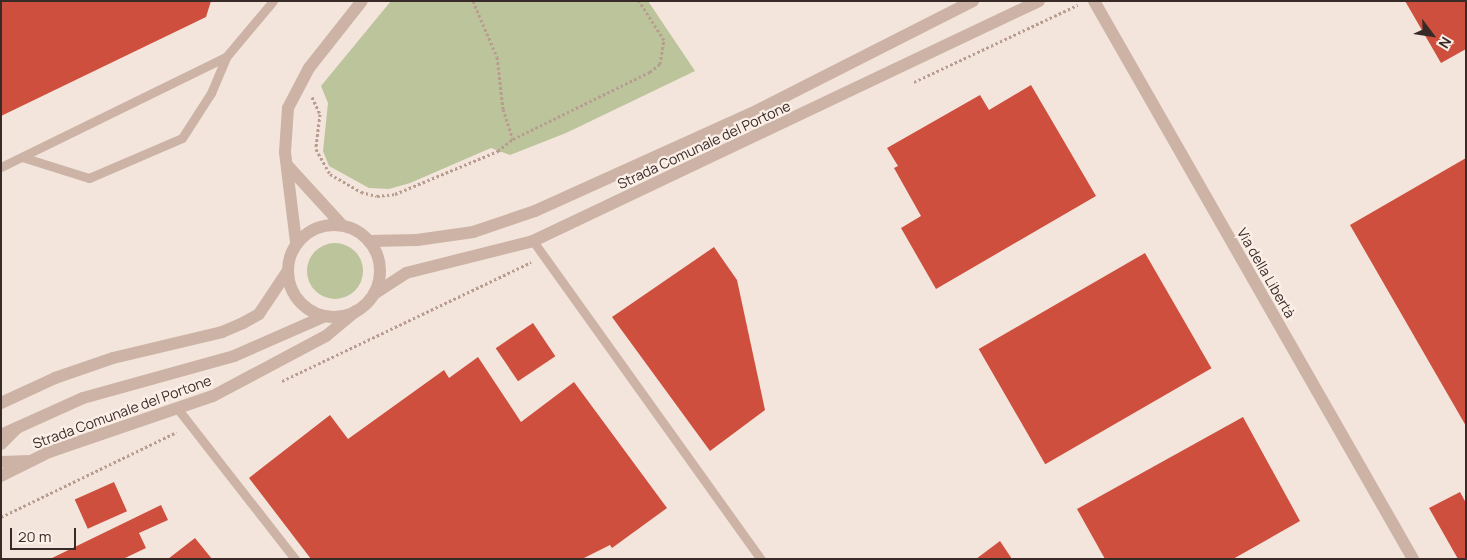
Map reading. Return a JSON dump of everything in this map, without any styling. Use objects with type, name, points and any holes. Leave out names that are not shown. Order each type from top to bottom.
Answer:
[{"type":"street","points":[[1,403],[56,378],[113,358],[222,332],[259,314],[287,272],[296,242],[284,130],[297,88],[362,1]]},
{"type":"street","name":"Strada Comunale del Portone","points":[[369,241],[417,240],[463,234],[535,211],[752,113],[973,1]]},
{"type":"street","name":"Strada Comunale del Portone","points":[[1,476],[30,461],[213,396],[326,336],[374,294],[406,274],[533,241],[1039,1]]},
{"type":"street","name":"Via della Libertà","points":[[1094,1],[1413,559]]},
{"type":"street","points":[[287,165],[341,224],[369,241],[379,262],[374,294]]},
{"type":"street","points":[[296,242],[313,229],[341,224]]},
{"type":"street","points":[[287,272],[296,298],[307,309],[325,316]]},
{"type":"street","name":"Strada Comunale del Portone","points":[[1,435],[130,382],[234,356],[325,316],[355,312]]},
{"type":"street","name":"Strada Comunale del Portone","points":[[1,444],[19,427]]},
{"type":"street","points":[[1,462],[30,461]]},
{"type":"lane","points":[[22,157],[89,178],[182,138],[211,93],[226,57],[272,1]]},
{"type":"lane","points":[[1,168],[226,57]]},
{"type":"lane","points":[[533,241],[762,559]]},
{"type":"lane","points":[[178,408],[296,559]]},
{"type":"path","points":[[473,1],[497,57],[503,109],[513,139]]},
{"type":"path","points":[[297,88],[319,104],[316,149],[320,162],[345,184],[377,196],[395,194],[498,151],[513,139],[660,64],[664,40],[639,1]]},
{"type":"green space","points":[[391,1],[648,1],[695,71],[566,133],[510,155],[491,148],[410,183],[389,189],[369,188],[329,166],[323,151],[328,103],[321,86]]},
{"type":"green space","points":[[335,243],[346,245],[355,251],[361,260],[363,271],[361,282],[355,291],[346,297],[335,299],[324,297],[315,291],[309,282],[307,271],[309,260],[315,251],[324,245]]},
{"type":"building","points":[[1,1],[211,1],[206,17],[1,116]]},
{"type":"building","points":[[1405,1],[1466,1],[1466,49],[1441,63]]},
{"type":"building","points":[[1031,85],[1096,196],[936,289],[901,228],[921,216],[894,168],[898,166],[887,148],[980,95],[989,110]]},
{"type":"building","points":[[1466,158],[1466,426],[1350,225]]},
{"type":"building","points":[[714,247],[737,280],[765,410],[710,451],[612,317]]},
{"type":"building","points":[[1145,253],[1212,368],[1045,464],[979,349]]},
{"type":"building","points":[[533,323],[555,356],[518,381],[496,348]]},
{"type":"building","points":[[478,357],[521,422],[574,382],[667,508],[612,548],[610,545],[582,559],[311,559],[249,478],[330,415],[348,439],[444,370],[449,378]]},
{"type":"building","points":[[1243,417],[1300,521],[1233,559],[1105,559],[1077,509]]},
{"type":"building","points":[[114,482],[127,511],[88,529],[75,499]]},
{"type":"building","points":[[1460,492],[1466,503],[1466,559],[1458,559],[1429,508]]},
{"type":"building","points":[[161,505],[168,520],[139,533],[146,548],[123,559],[50,559]]},
{"type":"building","points":[[195,538],[212,559],[168,559]]},
{"type":"building","points":[[1000,541],[1012,559],[976,559]]}]
